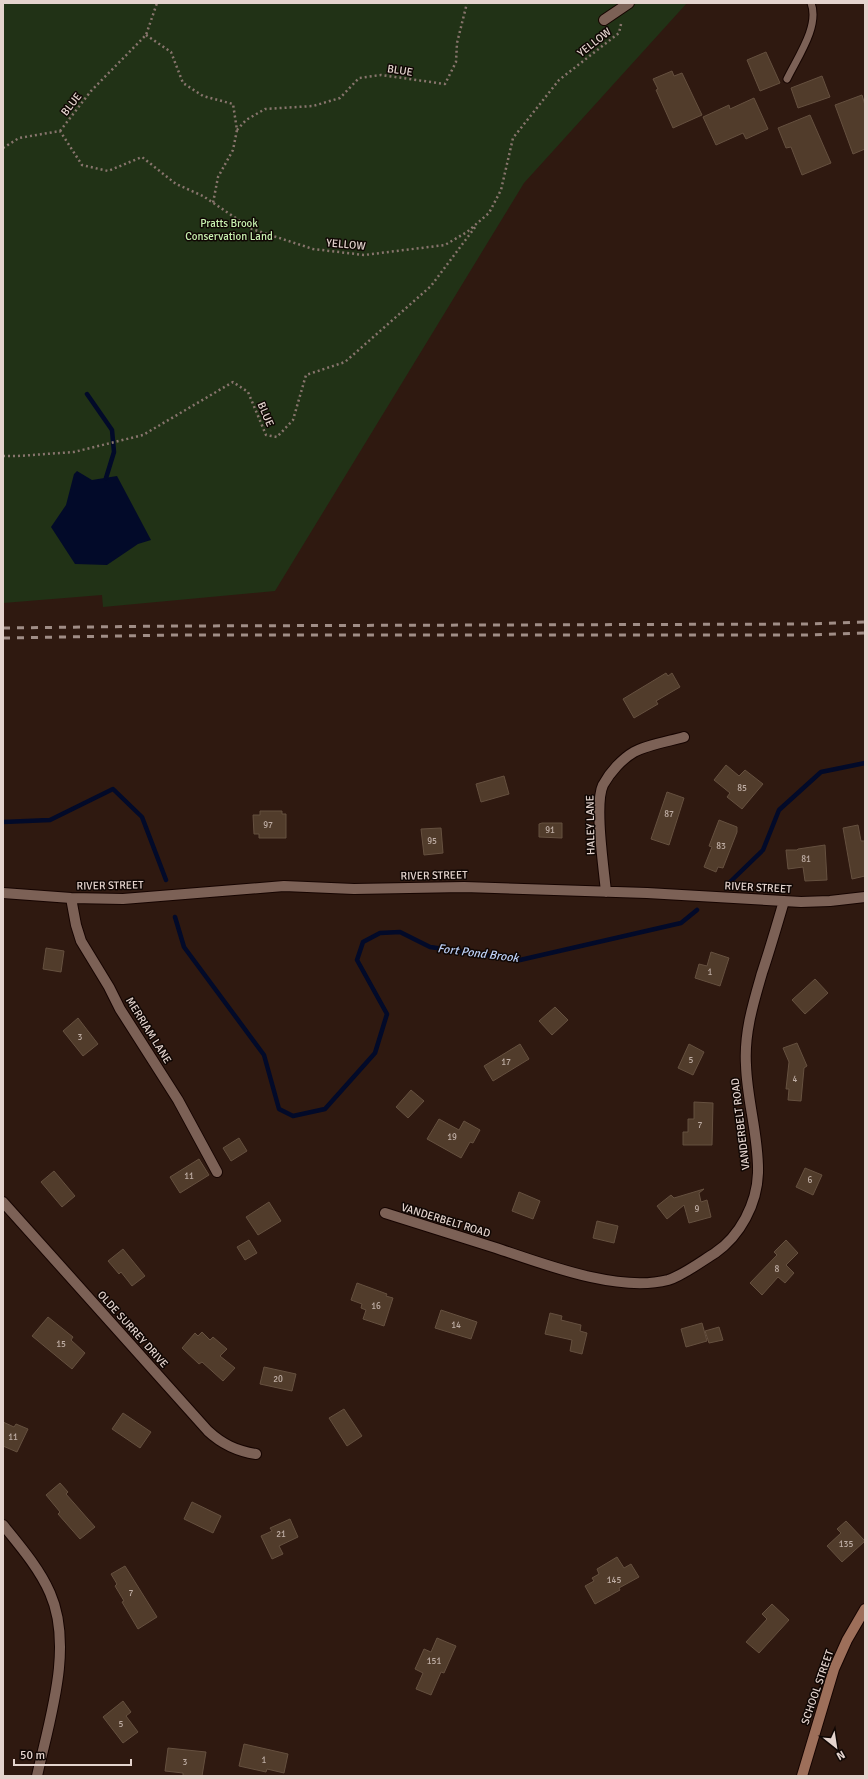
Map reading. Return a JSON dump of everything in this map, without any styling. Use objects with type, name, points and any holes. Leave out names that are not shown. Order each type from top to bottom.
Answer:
[{"type":"street","points":[[604,20],[628,4]]},
{"type":"street","name":"HALEY LANE","points":[[606,892],[601,844],[600,802],[603,786],[616,766],[635,752],[684,737]]},
{"type":"street","name":"RIVER STREET","points":[[3,893],[71,898],[123,898],[284,886],[354,889],[464,887],[606,892],[784,901],[830,901],[865,897]]},
{"type":"street","name":"MERRIAM LANE","points":[[71,898],[76,925],[81,941],[109,987],[120,1010],[178,1100],[216,1172]]},
{"type":"street","name":"VANDERBELT ROAD","points":[[385,1214],[538,1262],[584,1275],[613,1281],[645,1283],[669,1280],[705,1260],[725,1246],[734,1236],[746,1217],[755,1195],[758,1173],[747,1080],[746,1037],[752,1006],[784,901]]},
{"type":"street","name":"OLDE SURREY DRIVE","points":[[3,1202],[208,1431],[223,1444],[240,1451],[256,1454]]},
{"type":"street","points":[[3,1525],[19,1544],[43,1579],[56,1608],[59,1627],[60,1651],[55,1693],[37,1776]]},
{"type":"street","name":"SCHOOL STREET","points":[[802,1776],[834,1669],[847,1640],[865,1609]]},
{"type":"lane","points":[[787,79],[813,26],[814,10],[811,3]]},
{"type":"path","name":"BLUE","points":[[60,131],[92,91],[146,35],[157,3]]},
{"type":"path","name":"BLUE","points":[[237,130],[246,120],[266,109],[313,106],[340,98],[359,78],[381,75],[445,84],[456,62],[456,43],[467,3]]},
{"type":"path","name":"YELLOW","points":[[60,131],[82,165],[108,170],[142,158],[176,184],[203,196],[252,229],[313,249],[364,255],[445,244],[467,232],[489,213],[502,190],[514,138],[560,80],[619,33],[628,4]]},
{"type":"path","points":[[146,35],[171,52],[183,83],[203,96],[233,104],[237,130],[233,150],[218,177],[214,203]]},
{"type":"path","points":[[3,148],[19,138],[60,131]]},
{"type":"path","name":"BLUE","points":[[3,456],[74,452],[144,435],[233,382],[248,392],[266,435],[277,437],[294,420],[306,375],[345,362],[426,291],[480,221]]},
{"type":"green space","name":"Pratts Brook Conservation Land","points":[[3,3],[687,3],[524,183],[275,591],[103,607],[102,595],[3,603]]},
{"type":"water","points":[[77,471],[92,480],[117,476],[151,540],[138,544],[107,565],[75,564],[51,527],[66,505],[74,474]]},
{"type":"building","points":[[766,52],[780,83],[760,91],[747,60]]},
{"type":"building","points":[[672,71],[674,76],[682,73],[702,115],[673,128],[656,90],[658,89],[653,79]]},
{"type":"building","points":[[822,76],[830,97],[798,108],[791,88]]},
{"type":"building","points":[[862,95],[865,105],[865,149],[853,154],[835,105]]},
{"type":"building","points":[[754,98],[768,129],[746,139],[743,133],[716,145],[703,117],[729,105],[730,109]]},
{"type":"building","points":[[810,115],[831,163],[802,175],[791,147],[786,148],[778,128]]},
{"type":"building","points":[[666,673],[668,676],[672,673],[680,687],[656,701],[658,704],[634,718],[623,699]]},
{"type":"building","points":[[726,765],[739,776],[745,770],[763,784],[742,809],[727,797],[730,793],[714,780]]},
{"type":"building","points":[[504,776],[509,794],[481,802],[476,784]]},
{"type":"building","points":[[667,792],[684,798],[669,845],[651,839]]},
{"type":"building","points":[[260,811],[282,811],[282,814],[286,814],[286,838],[259,838],[259,834],[254,834],[253,815],[260,815]]},
{"type":"building","points":[[719,820],[737,827],[737,832],[723,868],[718,867],[716,872],[704,867],[712,847],[709,846]]},
{"type":"building","points":[[562,823],[562,838],[539,837],[539,824]]},
{"type":"building","points":[[858,825],[861,841],[865,841],[865,876],[852,879],[843,828]]},
{"type":"building","points":[[441,828],[443,853],[424,855],[421,829]]},
{"type":"building","points":[[825,845],[827,880],[805,881],[803,867],[788,869],[786,850],[797,850]]},
{"type":"building","points":[[46,948],[64,951],[61,972],[43,969]]},
{"type":"building","points":[[711,952],[729,958],[720,986],[695,978],[699,964],[707,966]]},
{"type":"building","points":[[815,979],[828,993],[805,1014],[792,1000]]},
{"type":"building","points":[[555,1007],[568,1020],[552,1035],[539,1021]]},
{"type":"building","points":[[78,1018],[98,1044],[83,1056],[63,1031]]},
{"type":"building","points":[[797,1043],[807,1066],[804,1068],[801,1101],[788,1100],[789,1089],[786,1089],[789,1062],[783,1048]]},
{"type":"building","points":[[520,1044],[529,1059],[493,1081],[484,1066]]},
{"type":"building","points":[[689,1044],[704,1052],[693,1075],[678,1068]]},
{"type":"building","points":[[411,1090],[424,1101],[408,1118],[396,1107]]},
{"type":"building","points":[[694,1102],[713,1103],[712,1145],[683,1145],[683,1132],[688,1132],[688,1119],[694,1119]]},
{"type":"building","points":[[439,1119],[459,1130],[464,1121],[480,1130],[473,1143],[470,1142],[461,1158],[427,1139]]},
{"type":"building","points":[[239,1138],[247,1151],[231,1161],[223,1148]]},
{"type":"building","points":[[199,1159],[209,1175],[180,1193],[170,1177]]},
{"type":"building","points":[[805,1168],[822,1175],[813,1195],[796,1187]]},
{"type":"building","points":[[54,1171],[75,1196],[62,1207],[41,1182]]},
{"type":"building","points":[[704,1189],[699,1193],[701,1202],[707,1200],[711,1217],[689,1223],[684,1205],[667,1219],[657,1206],[671,1195],[674,1198]]},
{"type":"building","points":[[519,1192],[540,1201],[533,1219],[512,1211]]},
{"type":"building","points":[[269,1202],[281,1221],[258,1235],[246,1217]]},
{"type":"building","points":[[597,1221],[618,1226],[614,1243],[593,1238]]},
{"type":"building","points":[[249,1240],[257,1253],[245,1260],[237,1247]]},
{"type":"building","points":[[786,1240],[798,1253],[786,1265],[794,1273],[785,1283],[778,1277],[762,1295],[750,1283],[777,1255],[774,1252]]},
{"type":"building","points":[[123,1249],[145,1276],[132,1286],[121,1272],[119,1274],[108,1261]]},
{"type":"building","points":[[357,1283],[387,1294],[386,1296],[393,1298],[384,1326],[363,1319],[366,1310],[361,1308],[362,1304],[351,1300]]},
{"type":"building","points":[[441,1310],[477,1322],[471,1339],[435,1328]]},
{"type":"building","points":[[550,1313],[562,1316],[561,1320],[581,1325],[580,1331],[587,1333],[582,1354],[570,1351],[572,1340],[545,1334]]},
{"type":"building","points":[[48,1317],[73,1337],[71,1340],[85,1353],[72,1369],[32,1336]]},
{"type":"building","points":[[702,1323],[707,1341],[686,1347],[681,1329]]},
{"type":"building","points":[[719,1327],[723,1340],[709,1343],[705,1331]]},
{"type":"building","points":[[202,1332],[210,1340],[213,1337],[227,1349],[220,1356],[235,1368],[223,1381],[202,1362],[199,1364],[182,1348],[195,1333],[198,1336]]},
{"type":"building","points":[[264,1367],[296,1374],[292,1391],[260,1384]]},
{"type":"building","points":[[344,1409],[362,1436],[347,1446],[329,1418]]},
{"type":"building","points":[[123,1413],[151,1432],[140,1448],[112,1429]]},
{"type":"building","points":[[3,1422],[14,1427],[16,1424],[28,1429],[17,1452],[3,1446]]},
{"type":"building","points":[[60,1483],[68,1492],[66,1494],[95,1527],[80,1539],[58,1514],[60,1512],[46,1495]]},
{"type":"building","points":[[192,1502],[221,1516],[213,1533],[184,1519]]},
{"type":"building","points":[[290,1519],[298,1537],[279,1546],[283,1554],[272,1559],[261,1536],[272,1531],[270,1528]]},
{"type":"building","points":[[846,1521],[865,1541],[842,1562],[827,1546],[841,1533],[837,1529]]},
{"type":"building","points":[[617,1557],[624,1568],[631,1564],[639,1577],[595,1604],[585,1586],[594,1581],[592,1578],[599,1574],[597,1569]]},
{"type":"building","points":[[125,1566],[157,1617],[138,1629],[122,1602],[124,1601],[115,1586],[117,1584],[111,1574]]},
{"type":"building","points":[[772,1604],[789,1620],[759,1653],[746,1642],[767,1619],[762,1614]]},
{"type":"building","points":[[437,1638],[456,1646],[444,1673],[441,1672],[431,1695],[416,1689],[423,1673],[415,1669],[424,1649],[431,1652]]},
{"type":"building","points":[[123,1701],[131,1712],[126,1716],[138,1732],[123,1743],[103,1717]]},
{"type":"building","points":[[244,1744],[288,1754],[284,1773],[267,1769],[266,1772],[239,1766]]},
{"type":"building","points":[[168,1748],[206,1752],[202,1776],[183,1776],[183,1773],[165,1771]]},
{"type":"waterway","points":[[87,394],[112,430],[114,452],[106,478]]},
{"type":"waterway","name":"Fort Pond Brook","points":[[730,882],[763,850],[779,810],[821,772],[865,763]]},
{"type":"waterway","name":"Fort Pond Brook","points":[[3,822],[50,820],[113,789],[142,817],[166,880]]},
{"type":"waterway","name":"Fort Pond Brook","points":[[175,917],[184,947],[264,1055],[279,1109],[293,1116],[325,1109],[375,1053],[387,1014],[357,960],[363,942],[380,933],[400,932],[430,947],[520,960],[681,923],[697,910]]},
{"type":"railway","points":[[3,628],[806,624],[865,622]]},
{"type":"railway","points":[[3,638],[175,635],[807,635],[865,633]]}]
